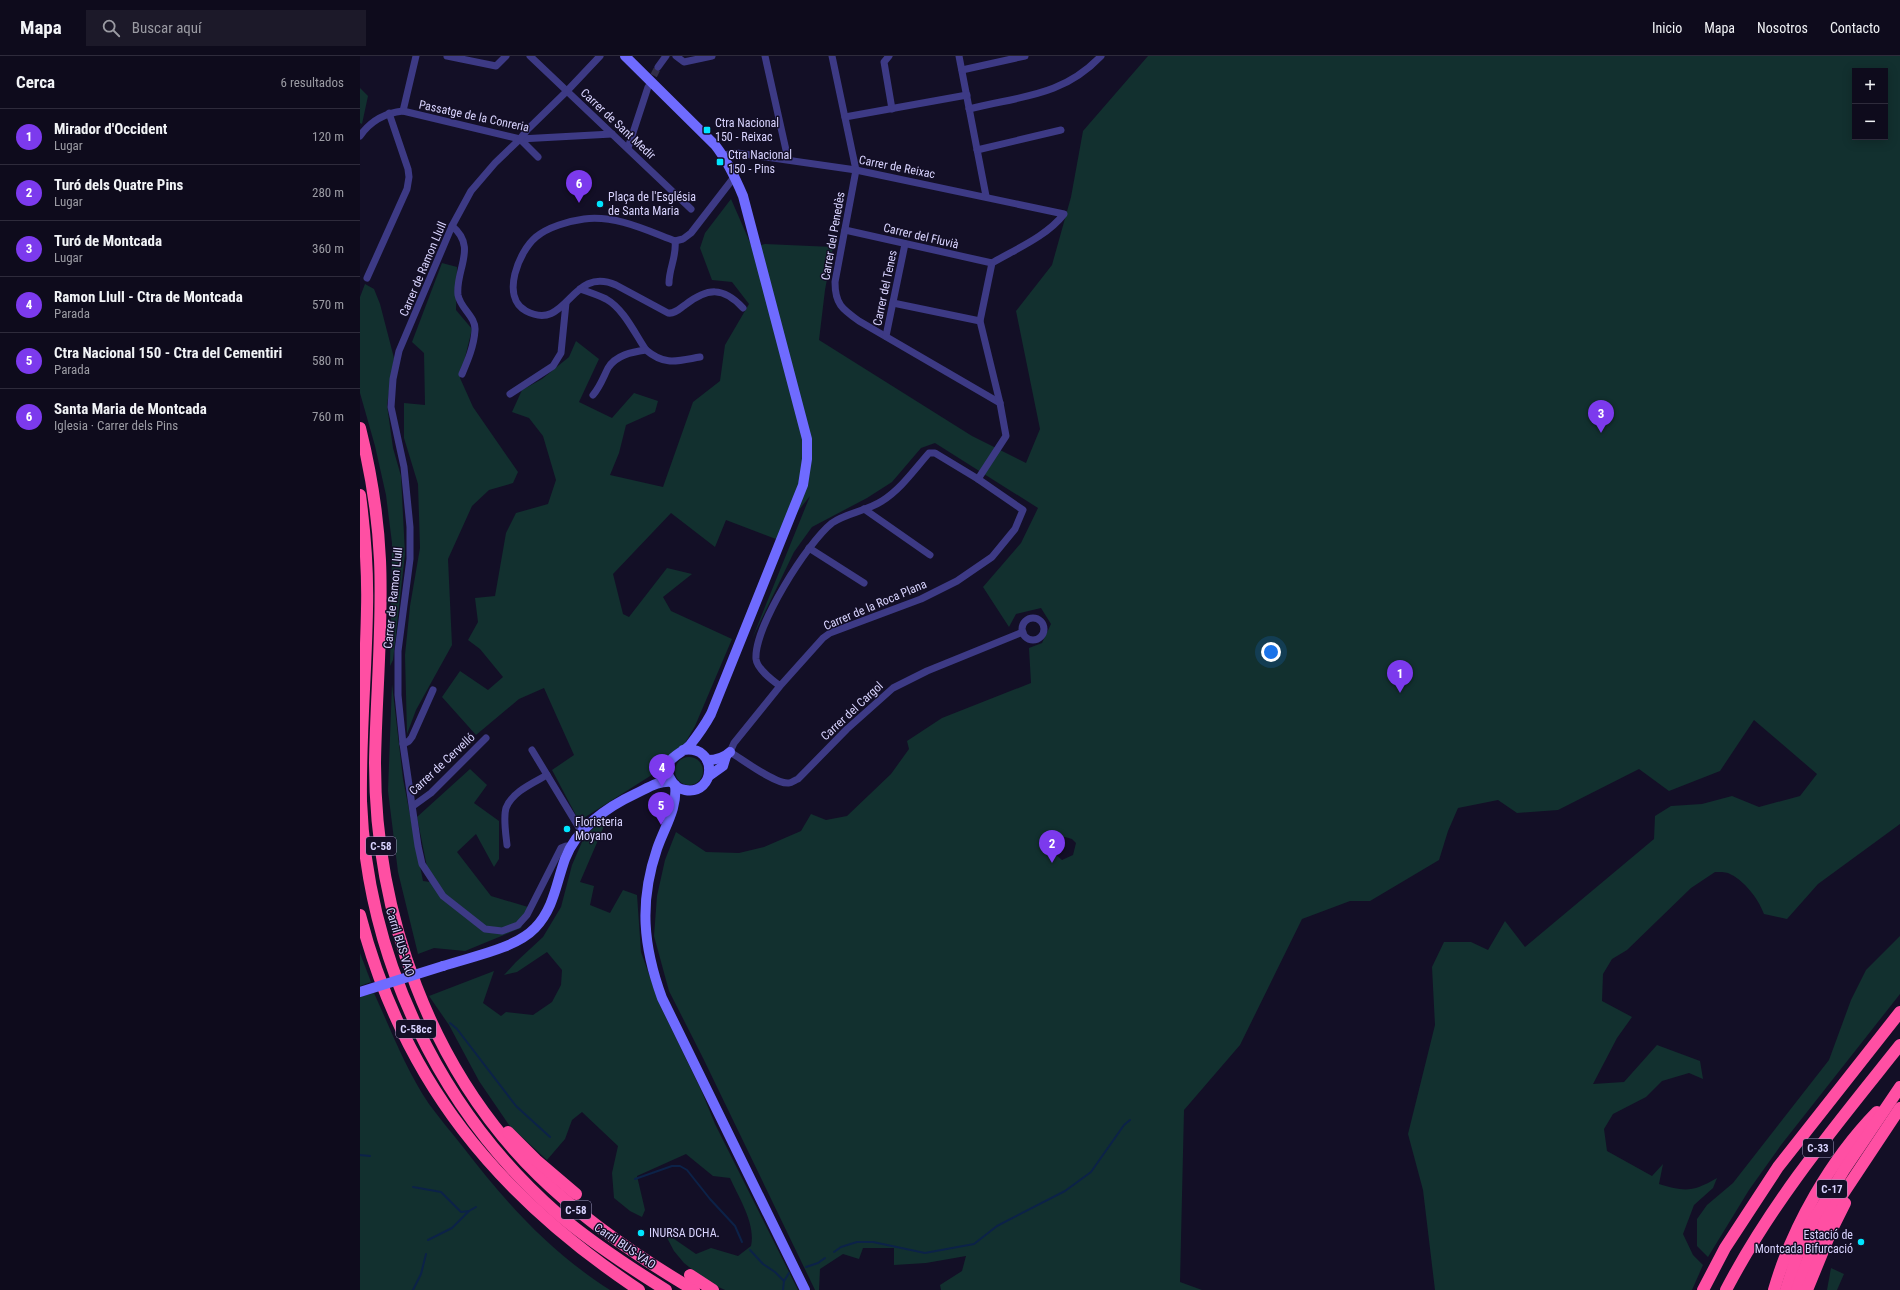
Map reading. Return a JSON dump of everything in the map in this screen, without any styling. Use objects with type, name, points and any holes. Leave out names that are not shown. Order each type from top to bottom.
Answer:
[{"type":"highway","name":"C-58","points":[[360,428],[374,490],[380,544],[381,605],[376,780],[379,835],[388,889],[401,942],[425,1010],[450,1059],[479,1105],[513,1148],[538,1175],[570,1204],[622,1246],[694,1290]]},
{"type":"highway","name":"Carril BUS-VAO","points":[[360,495],[367,564],[361,776],[366,855],[381,930],[393,969],[418,1032],[456,1097],[479,1130],[521,1178],[558,1214],[617,1259],[666,1290]]},
{"type":"highway","name":"C-58","points":[[360,915],[374,965],[394,1016],[410,1049],[448,1112],[470,1141],[520,1196],[558,1231],[601,1265],[639,1290]]},
{"type":"highway","name":"C-33","points":[[1703,1290],[1725,1248],[1778,1167],[1900,1012]]},
{"type":"highway","name":"C-33","points":[[1726,1290],[1743,1257],[1765,1221],[1792,1182],[1900,1045]]},
{"type":"highway","points":[[1774,1290],[1792,1240],[1816,1195],[1859,1132],[1897,1091]]},
{"type":"highway","name":"C-17","points":[[1786,1290],[1798,1254],[1813,1221],[1829,1193],[1897,1091]]},
{"type":"highway","points":[[479,1105],[536,1160],[576,1194]]},
{"type":"highway","name":"C-17","points":[[1797,1290],[1816,1238],[1827,1218],[1900,1108]]},
{"type":"highway","points":[[1808,1290],[1832,1229],[1847,1197],[1850,1184]]},
{"type":"highway","points":[[690,1275],[713,1290]]},
{"type":"main road","points":[[360,992],[510,944],[532,931],[552,903],[566,858],[581,831],[604,813],[665,774],[668,770],[671,759],[683,750],[700,733],[711,714],[804,480],[807,459],[807,439],[743,196],[735,176],[723,155],[678,107],[625,56]]},
{"type":"main road","points":[[672,813],[692,791],[704,784],[708,776],[709,767],[703,756],[700,733]]},
{"type":"main road","points":[[683,750],[692,750],[703,756],[717,759],[728,754]]},
{"type":"main road","points":[[708,776],[723,766],[728,754]]},
{"type":"main road","points":[[668,770],[676,798],[672,813],[653,860],[646,900],[645,931],[653,972],[662,998],[805,1290]]},
{"type":"main road","points":[[631,796],[658,783],[673,784],[683,790],[692,791]]},
{"type":"street","points":[[360,136],[366,128],[378,118],[389,113],[403,111],[416,56]]},
{"type":"street","points":[[448,56],[496,66],[506,56]]},
{"type":"street","name":"Carrer de Sant Medir","points":[[530,56],[691,209]]},
{"type":"street","name":"Carrer de Ramon Llull","points":[[572,846],[561,848],[527,915],[518,926],[502,931],[485,929],[443,896],[422,864],[403,744],[397,676],[401,625],[410,559],[410,527],[404,467],[391,407],[393,379],[399,351],[452,226],[479,181],[600,56]]},
{"type":"street","points":[[658,67],[666,56]]},
{"type":"street","points":[[676,56],[684,62],[712,56]]},
{"type":"street","points":[[765,56],[788,159]]},
{"type":"street","name":"Carrer del Penedès","points":[[832,56],[856,170],[835,282],[835,295],[839,305],[846,312],[1000,403]]},
{"type":"street","points":[[889,56],[884,62],[892,109]]},
{"type":"street","points":[[959,56],[986,196]]},
{"type":"street","points":[[962,70],[1025,56]]},
{"type":"street","points":[[969,109],[1054,89],[1081,75],[1100,56]]},
{"type":"street","points":[[628,148],[648,87]]},
{"type":"street","points":[[845,117],[967,96]]},
{"type":"street","name":"Passatge de la Conreria","points":[[403,111],[520,139],[612,134]]},
{"type":"street","points":[[367,278],[407,189],[409,177],[406,162],[389,113]]},
{"type":"street","points":[[977,150],[1061,130]]},
{"type":"street","points":[[520,139],[538,157]]},
{"type":"street","name":"Carrer de Reixac","points":[[723,155],[737,153],[788,159],[856,170],[986,196],[1064,214],[1058,222],[1047,230],[992,263]]},
{"type":"street","points":[[735,176],[691,233],[683,239],[675,241],[620,221],[594,218],[577,220],[543,232],[530,242],[525,250],[515,274],[513,289],[514,296],[520,307],[537,315],[550,314],[566,303],[588,282],[598,281],[610,282],[672,314],[704,294],[714,292],[727,294],[742,308]]},
{"type":"street","points":[[452,226],[461,235],[465,250],[458,294],[460,303],[470,317],[475,328],[474,345],[462,374]]},
{"type":"street","name":"Carrer del Fluvià","points":[[845,230],[992,263]]},
{"type":"street","points":[[669,283],[676,251],[675,241]]},
{"type":"street","name":"Carrer del Tenes","points":[[886,336],[905,244]]},
{"type":"street","points":[[780,686],[766,674],[756,661],[757,649],[766,624],[783,586],[809,548],[833,523],[882,502],[899,489],[929,453],[935,453],[978,479],[1006,436],[1000,403],[980,321],[992,263]]},
{"type":"street","points":[[580,289],[606,299],[612,303],[619,310],[646,350],[654,356],[665,361],[700,357]]},
{"type":"street","points":[[510,394],[553,366],[561,352],[566,303]]},
{"type":"street","points":[[893,303],[980,321]]},
{"type":"street","points":[[593,396],[599,389],[609,367],[613,362],[629,354],[646,350]]},
{"type":"street","name":"Carrer de la Roca Plana","points":[[728,754],[734,743],[780,686],[830,633],[920,599],[957,581],[992,557],[1015,528],[1023,510],[978,479]]},
{"type":"street","points":[[864,510],[930,555]]},
{"type":"street","points":[[809,548],[864,583]]},
{"type":"street","name":"Carrer del Cargol","points":[[728,754],[780,782],[790,783],[798,779],[847,729],[893,688],[927,671],[1023,632]]},
{"type":"street","points":[[403,744],[409,741],[412,737],[433,690]]},
{"type":"street","name":"Carrer de Cervelló","points":[[413,806],[431,793],[486,738]]},
{"type":"street","points":[[532,750],[581,831]]},
{"type":"street","points":[[507,845],[506,809],[511,799],[526,787],[547,775]]},
{"type":"green space","points":[[1148,56],[1900,56],[1900,824],[1818,884],[1787,919],[1764,914],[1750,890],[1740,880],[1728,873],[1715,872],[1691,888],[1627,950],[1612,959],[1603,974],[1602,1001],[1632,1017],[1617,1038],[1593,1084],[1624,1082],[1657,1045],[1700,1061],[1703,1079],[1689,1073],[1662,1081],[1646,1097],[1613,1114],[1604,1129],[1607,1151],[1652,1176],[1663,1164],[1659,1184],[1689,1189],[1709,1183],[1717,1178],[1713,1188],[1694,1205],[1683,1234],[1693,1255],[1703,1265],[1692,1290],[1435,1290],[1423,1190],[1408,1134],[1435,1025],[1432,967],[1444,942],[1471,942],[1488,950],[1505,921],[1525,947],[1654,839],[1655,816],[1671,806],[1702,804],[1732,796],[1759,807],[1800,796],[1817,774],[1754,720],[1720,771],[1669,791],[1639,769],[1558,810],[1517,813],[1498,800],[1458,808],[1448,831],[1439,860],[1370,901],[1350,901],[1302,919],[1240,1045],[1184,1110],[1180,1282],[1202,1290],[941,1290],[940,1285],[962,1271],[966,1256],[926,1263],[894,1265],[894,1248],[863,1248],[859,1259],[843,1254],[820,1269],[819,1290],[815,1290],[669,991],[654,936],[657,896],[665,860],[676,832],[706,852],[739,853],[764,847],[801,831],[811,814],[826,820],[847,816],[891,774],[909,749],[907,741],[942,718],[1031,683],[1029,648],[1042,643],[1051,624],[1041,608],[1016,614],[1009,627],[983,587],[1021,543],[1038,508],[935,443],[921,448],[892,482],[867,498],[812,527],[794,552],[752,639],[810,496],[776,539],[726,520],[715,547],[671,513],[613,574],[623,614],[629,617],[667,568],[692,574],[663,597],[671,611],[732,639],[695,726],[684,745],[666,766],[579,821],[552,770],[574,755],[544,688],[519,699],[476,735],[442,697],[460,671],[488,690],[503,677],[480,649],[468,640],[478,622],[475,598],[495,596],[506,533],[516,513],[548,504],[556,480],[543,436],[529,418],[512,412],[522,390],[542,379],[569,357],[576,341],[599,359],[579,402],[612,418],[634,393],[658,401],[655,412],[626,425],[619,453],[610,475],[663,487],[693,402],[720,381],[725,345],[749,304],[732,282],[712,280],[700,248],[705,233],[731,199],[752,247],[765,244],[833,247],[825,290],[819,340],[972,436],[1026,463],[1040,429],[1016,311],[1052,265],[1071,197],[1083,131]],"holes":[[[1065,837],[1072,839],[1076,843],[1073,855],[1062,860],[1048,848],[1056,839]]]},
{"type":"green space","points":[[360,88],[368,96],[362,124],[360,123]]},
{"type":"green space","points":[[442,263],[457,267],[456,310],[472,329],[460,378],[473,407],[518,472],[513,483],[489,490],[472,506],[448,559],[452,645],[416,710],[407,734],[405,655],[410,606],[420,548],[418,484],[404,438],[404,403],[425,405],[424,353],[412,342]]},
{"type":"green space","points":[[365,284],[374,289],[380,304],[394,358],[387,405],[393,448],[401,476],[405,554],[393,660],[390,666],[392,543],[386,495],[375,446],[360,393],[360,297]]},
{"type":"green space","points":[[392,684],[403,779],[423,881],[430,882],[417,817],[470,769],[487,785],[474,803],[499,821],[499,859],[494,867],[476,834],[457,852],[491,896],[528,907],[521,928],[465,951],[434,948],[418,954],[398,872],[388,791]]},
{"type":"green space","points":[[689,757],[699,761],[703,771],[699,781],[689,785],[679,781],[675,771],[679,761]]},
{"type":"green space","points":[[608,817],[580,882],[594,886],[590,905],[610,913],[623,890],[637,895],[641,952],[660,1005],[702,1092],[715,1124],[798,1290],[725,1290],[708,1282],[684,1263],[674,1251],[664,1232],[696,1254],[711,1248],[738,1256],[751,1246],[752,1238],[746,1211],[730,1178],[713,1176],[686,1154],[637,1176],[645,1210],[642,1217],[630,1211],[614,1198],[612,1173],[618,1146],[582,1112],[572,1120],[565,1139],[547,1160],[509,1125],[479,1081],[449,1025],[429,996],[494,971],[483,1003],[501,1016],[506,1012],[533,1015],[552,1002],[561,985],[562,970],[547,952],[517,972],[504,975],[543,937],[561,907],[572,865],[585,835]]},
{"type":"green space","points":[[1900,936],[1900,994],[1781,1145],[1749,1190],[1708,1257],[1697,1246],[1697,1219],[1707,1205],[1733,1183],[1829,1060],[1851,1000],[1866,970]]},
{"type":"green space","points":[[360,953],[371,982],[360,986]]},
{"type":"green space","points":[[374,993],[413,1078],[429,1104],[479,1168],[512,1207],[548,1242],[567,1259],[610,1290],[360,1290],[360,997]]},
{"type":"green space","points":[[1831,1268],[1844,1274],[1837,1290],[1827,1290]]},
{"type":"waterway","points":[[450,1023],[457,1029],[516,1106],[550,1137]]},
{"type":"waterway","points":[[834,1252],[841,1247],[857,1242],[873,1242],[925,1253],[974,1244],[997,1226],[1065,1191],[1091,1172],[1124,1125],[1130,1120]]},
{"type":"waterway","points":[[360,1155],[370,1156]]},
{"type":"waterway","points":[[635,1179],[672,1166],[680,1166],[687,1170],[710,1199],[735,1226],[742,1242]]},
{"type":"waterway","points":[[413,1187],[441,1192],[461,1212],[469,1211]]},
{"type":"waterway","points":[[428,1240],[452,1228],[469,1211],[476,1207]]},
{"type":"waterway","points":[[750,1250],[763,1264],[775,1272],[784,1281]]},
{"type":"waterway","points":[[413,1290],[421,1274],[426,1254]]},
{"type":"waterway","points":[[806,1267],[818,1263],[825,1258]]},
{"type":"waterway","points":[[783,1290],[784,1281],[789,1273]]},
{"type":"tunnel","points":[[649,85],[658,67]]},
{"type":"place","name":"Ctra Nacional 150 - Reixac","points":[[707,130]]},
{"type":"place","name":"Ctra Nacional 150 - Pins","points":[[720,162]]},
{"type":"place","name":"Santa Maria de Montcada","points":[[579,203]]},
{"type":"place","name":"Plaça de l'Església de Santa Maria","points":[[600,204]]},
{"type":"place","name":"Turó de Montcada","points":[[1601,433]]},
{"type":"place","name":"Mirador d'Occident","points":[[1400,693]]},
{"type":"place","name":"Ramon Llull - Ctra de Montcada","points":[[662,787]]},
{"type":"place","name":"Ctra Nacional 150 - Ctra del Cementiri","points":[[661,825]]},
{"type":"place","name":"Floristeria Moyano","points":[[567,829]]},
{"type":"place","name":"Turó dels Quatre Pins","points":[[1052,863]]},
{"type":"place","name":"INURSA DCHA.","points":[[641,1233]]},
{"type":"place","name":"Estació de Montcada Bifurcació","points":[[1861,1242]]}]
